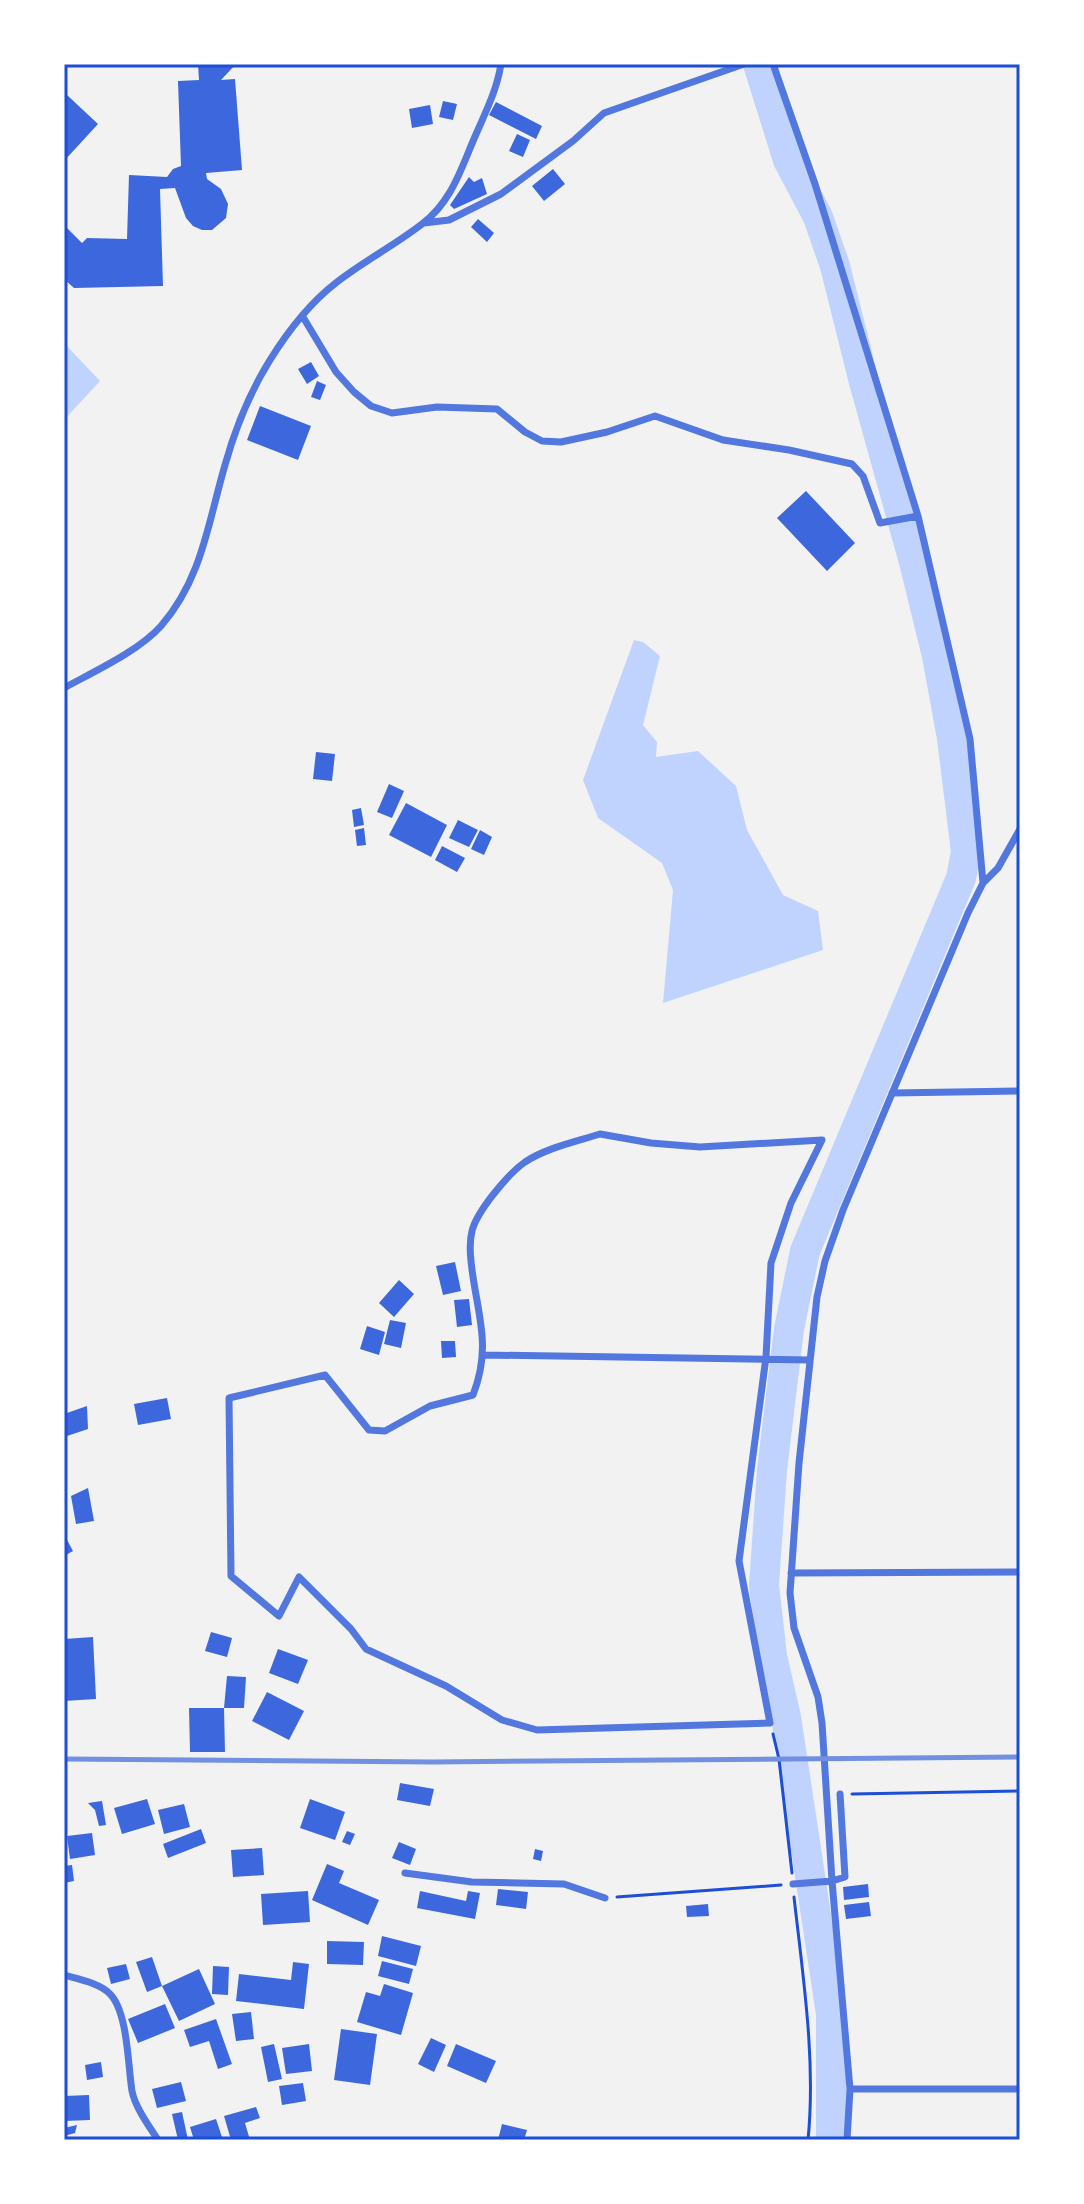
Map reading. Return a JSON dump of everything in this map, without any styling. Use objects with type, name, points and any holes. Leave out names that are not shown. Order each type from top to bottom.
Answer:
[{"type":"street","points":[[64,688],[114,662],[160,628],[192,581],[243,412],[271,359],[309,307],[338,281],[424,223],[453,188],[491,104],[501,64]]},
{"type":"street","points":[[773,64],[815,184],[918,516],[970,739],[983,883]]},
{"type":"street","points":[[424,223],[449,220],[501,194],[563,149],[604,113],[742,65]]},
{"type":"street","points":[[303,317],[336,372],[354,392],[371,406],[392,413],[437,407],[497,409],[525,432],[542,441],[561,442],[607,432],[655,416],[723,440],[852,464],[863,476],[880,523],[918,516]]},
{"type":"street","points":[[847,2140],[850,2089],[829,1881],[822,1723],[818,1697],[794,1628],[790,1593],[817,1297],[825,1261],[843,1210],[983,883],[998,868],[1020,829]]},
{"type":"street","points":[[892,1093],[1020,1091]]},
{"type":"street","points":[[600,1134],[700,1147],[822,1140],[791,1203],[771,1263],[770,1357],[739,1561],[770,1723],[537,1730],[502,1720],[446,1686],[366,1649],[351,1629],[299,1577],[279,1616],[231,1576],[229,1398],[325,1375],[369,1430],[385,1431],[430,1406],[473,1395],[484,1355],[480,1307],[471,1260],[473,1229],[491,1196],[524,1163],[553,1149],[600,1134]]},
{"type":"street","points":[[484,1355],[810,1360]]},
{"type":"street","points":[[791,1573],[1020,1572]]},
{"type":"street","points":[[796,1883],[845,1877],[840,1794]]},
{"type":"street","points":[[405,1873],[472,1882],[564,1884],[605,1898]]},
{"type":"street","points":[[64,1975],[110,1994],[118,2009],[130,2056],[132,2094],[158,2140]]},
{"type":"street","points":[[850,2089],[1020,2089]]},
{"type":"path","points":[[770,1723],[779,1759],[796,1883],[811,2105],[808,2140]]},
{"type":"path","points":[[840,1794],[1020,1791]]},
{"type":"path","points":[[605,1898],[796,1883]]},
{"type":"water","points":[[64,343],[100,381],[64,420]]},
{"type":"water","points":[[634,640],[643,642],[660,656],[643,725],[657,742],[656,757],[698,751],[736,786],[747,830],[783,895],[818,911],[823,950],[663,1003],[673,890],[662,863],[598,818],[583,780]]},
{"type":"building","points":[[198,64],[236,64],[221,80],[235,79],[242,170],[206,173],[207,179],[221,189],[228,204],[226,218],[212,230],[202,230],[186,218],[175,188],[160,189],[163,286],[74,288],[64,279],[64,225],[82,243],[87,238],[127,239],[129,175],[167,177],[173,169],[181,166],[178,81],[199,80]]},
{"type":"building","points":[[67,95],[98,124],[64,161],[64,98]]},
{"type":"building","points":[[443,101],[457,104],[453,120],[439,117]]},
{"type":"building","points":[[496,102],[542,126],[536,139],[489,115]]},
{"type":"building","points":[[430,105],[433,124],[412,128],[409,109]]},
{"type":"building","points":[[517,134],[530,140],[523,157],[509,151]]},
{"type":"building","points":[[553,169],[565,184],[544,201],[532,186]]},
{"type":"building","points":[[469,177],[474,182],[482,178],[487,194],[454,209],[450,205]]},
{"type":"building","points":[[478,219],[494,233],[487,242],[471,227]]},
{"type":"building","points":[[311,362],[319,376],[307,384],[298,369]]},
{"type":"building","points":[[317,381],[326,385],[320,400],[311,397]]},
{"type":"building","points":[[260,406],[311,426],[298,460],[247,440]]},
{"type":"building","points":[[806,491],[855,543],[827,571],[777,518]]},
{"type":"building","points":[[316,752],[335,754],[332,781],[313,779]]},
{"type":"building","points":[[389,784],[404,791],[392,818],[377,812]]},
{"type":"building","points":[[406,803],[447,825],[431,857],[389,835]]},
{"type":"building","points":[[361,808],[364,825],[354,827],[352,810]]},
{"type":"building","points":[[458,820],[478,830],[469,847],[449,838]]},
{"type":"building","points":[[364,828],[366,845],[357,846],[355,830]]},
{"type":"building","points":[[480,830],[492,837],[484,855],[471,849]]},
{"type":"building","points":[[442,846],[465,858],[457,872],[435,860]]},
{"type":"building","points":[[455,1262],[461,1291],[443,1295],[436,1266]]},
{"type":"building","points":[[399,1280],[414,1294],[394,1317],[379,1303]]},
{"type":"building","points":[[469,1299],[472,1325],[457,1327],[454,1300]]},
{"type":"building","points":[[390,1320],[406,1323],[401,1348],[384,1344]]},
{"type":"building","points":[[367,1326],[385,1332],[379,1355],[360,1349]]},
{"type":"building","points":[[441,1341],[455,1341],[456,1357],[442,1358]]},
{"type":"building","points":[[167,1398],[171,1419],[138,1425],[134,1404]]},
{"type":"building","points":[[87,1406],[88,1429],[64,1437],[64,1414]]},
{"type":"building","points":[[88,1488],[94,1521],[76,1524],[71,1496]]},
{"type":"building","points":[[64,1539],[73,1551],[64,1556]]},
{"type":"building","points":[[211,1632],[232,1638],[227,1657],[205,1651]]},
{"type":"building","points":[[93,1637],[96,1699],[64,1701],[64,1639]]},
{"type":"building","points":[[278,1649],[308,1660],[298,1684],[269,1673]]},
{"type":"building","points":[[227,1676],[246,1677],[244,1708],[224,1708]]},
{"type":"building","points":[[267,1692],[304,1711],[289,1740],[252,1721]]},
{"type":"building","points":[[189,1708],[224,1708],[225,1752],[190,1752]]},
{"type":"building","points":[[400,1783],[434,1789],[430,1806],[397,1800]]},
{"type":"building","points":[[147,1799],[155,1824],[122,1834],[114,1808]]},
{"type":"building","points":[[310,1799],[345,1812],[335,1840],[300,1828]]},
{"type":"building","points":[[102,1801],[106,1825],[99,1826],[95,1810],[88,1803]]},
{"type":"building","points":[[184,1804],[190,1827],[164,1834],[158,1810]]},
{"type":"building","points":[[201,1829],[206,1843],[168,1858],[163,1844]]},
{"type":"building","points":[[347,1831],[355,1834],[350,1845],[342,1842]]},
{"type":"building","points":[[92,1833],[95,1855],[70,1859],[67,1836]]},
{"type":"building","points":[[399,1842],[416,1849],[410,1865],[392,1858]]},
{"type":"building","points":[[262,1848],[264,1875],[233,1877],[231,1850]]},
{"type":"building","points":[[535,1849],[543,1851],[541,1861],[533,1859]]},
{"type":"building","points":[[327,1864],[344,1871],[339,1883],[379,1900],[368,1925],[312,1900]]},
{"type":"building","points":[[72,1865],[74,1881],[64,1883],[64,1866]]},
{"type":"building","points":[[868,1884],[869,1897],[844,1900],[843,1887]]},
{"type":"building","points":[[498,1889],[528,1892],[526,1909],[496,1905]]},
{"type":"building","points":[[308,1891],[310,1922],[263,1925],[261,1894]]},
{"type":"building","points":[[420,1891],[466,1901],[468,1891],[480,1893],[475,1919],[417,1908]]},
{"type":"building","points":[[869,1902],[871,1916],[846,1919],[844,1905]]},
{"type":"building","points":[[708,1904],[709,1916],[687,1917],[686,1906]]},
{"type":"building","points":[[382,1936],[421,1946],[416,1966],[378,1956]]},
{"type":"building","points":[[327,1941],[364,1942],[363,1965],[327,1964]]},
{"type":"building","points":[[152,1957],[162,1986],[147,1992],[136,1962]]},
{"type":"building","points":[[382,1961],[413,1969],[409,1984],[378,1976]]},
{"type":"building","points":[[293,1962],[309,1964],[304,2009],[236,2001],[239,1974],[291,1980]]},
{"type":"building","points":[[126,1964],[130,1979],[111,1984],[107,1968]]},
{"type":"building","points":[[213,1966],[229,1967],[228,1995],[212,1994]]},
{"type":"building","points":[[199,1969],[215,2004],[179,2021],[162,1986]]},
{"type":"building","points":[[384,1984],[413,1993],[401,2035],[357,2022],[366,1992],[380,1996]]},
{"type":"building","points":[[165,2004],[175,2028],[138,2043],[128,2019]]},
{"type":"building","points":[[251,2012],[254,2039],[236,2041],[232,2014]]},
{"type":"building","points":[[216,2019],[232,2064],[218,2069],[209,2041],[190,2047],[184,2030]]},
{"type":"building","points":[[341,2029],[377,2034],[370,2085],[334,2080]]},
{"type":"building","points":[[431,2038],[446,2045],[434,2072],[418,2064]]},
{"type":"building","points":[[274,2044],[282,2079],[268,2082],[261,2047]]},
{"type":"building","points":[[309,2044],[312,2071],[286,2074],[282,2048]]},
{"type":"building","points":[[456,2044],[496,2061],[486,2083],[447,2066]]},
{"type":"building","points":[[101,2062],[103,2077],[87,2080],[85,2065]]},
{"type":"building","points":[[181,2082],[186,2101],[157,2108],[152,2089]]},
{"type":"building","points":[[303,2083],[306,2101],[282,2105],[279,2086]]},
{"type":"building","points":[[89,2095],[90,2120],[64,2121],[64,2096]]},
{"type":"building","points":[[256,2107],[260,2118],[245,2123],[250,2140],[231,2140],[224,2116]]},
{"type":"building","points":[[182,2112],[188,2140],[178,2140],[172,2114]]},
{"type":"building","points":[[216,2119],[223,2140],[194,2140],[190,2127]]},
{"type":"building","points":[[502,2124],[527,2130],[524,2140],[498,2140]]},
{"type":"building","points":[[77,2125],[75,2133],[64,2136],[64,2128]]},
{"type":"waterway","points":[[758,64],[788,160],[818,217],[835,266],[914,562],[937,656],[952,738],[966,852],[961,878],[805,1251],[789,1329],[772,1470],[764,1585],[772,1656],[786,1717],[831,2014],[831,2140]]},
{"type":"railway","points":[[64,1759],[433,1762],[1020,1757]]}]
